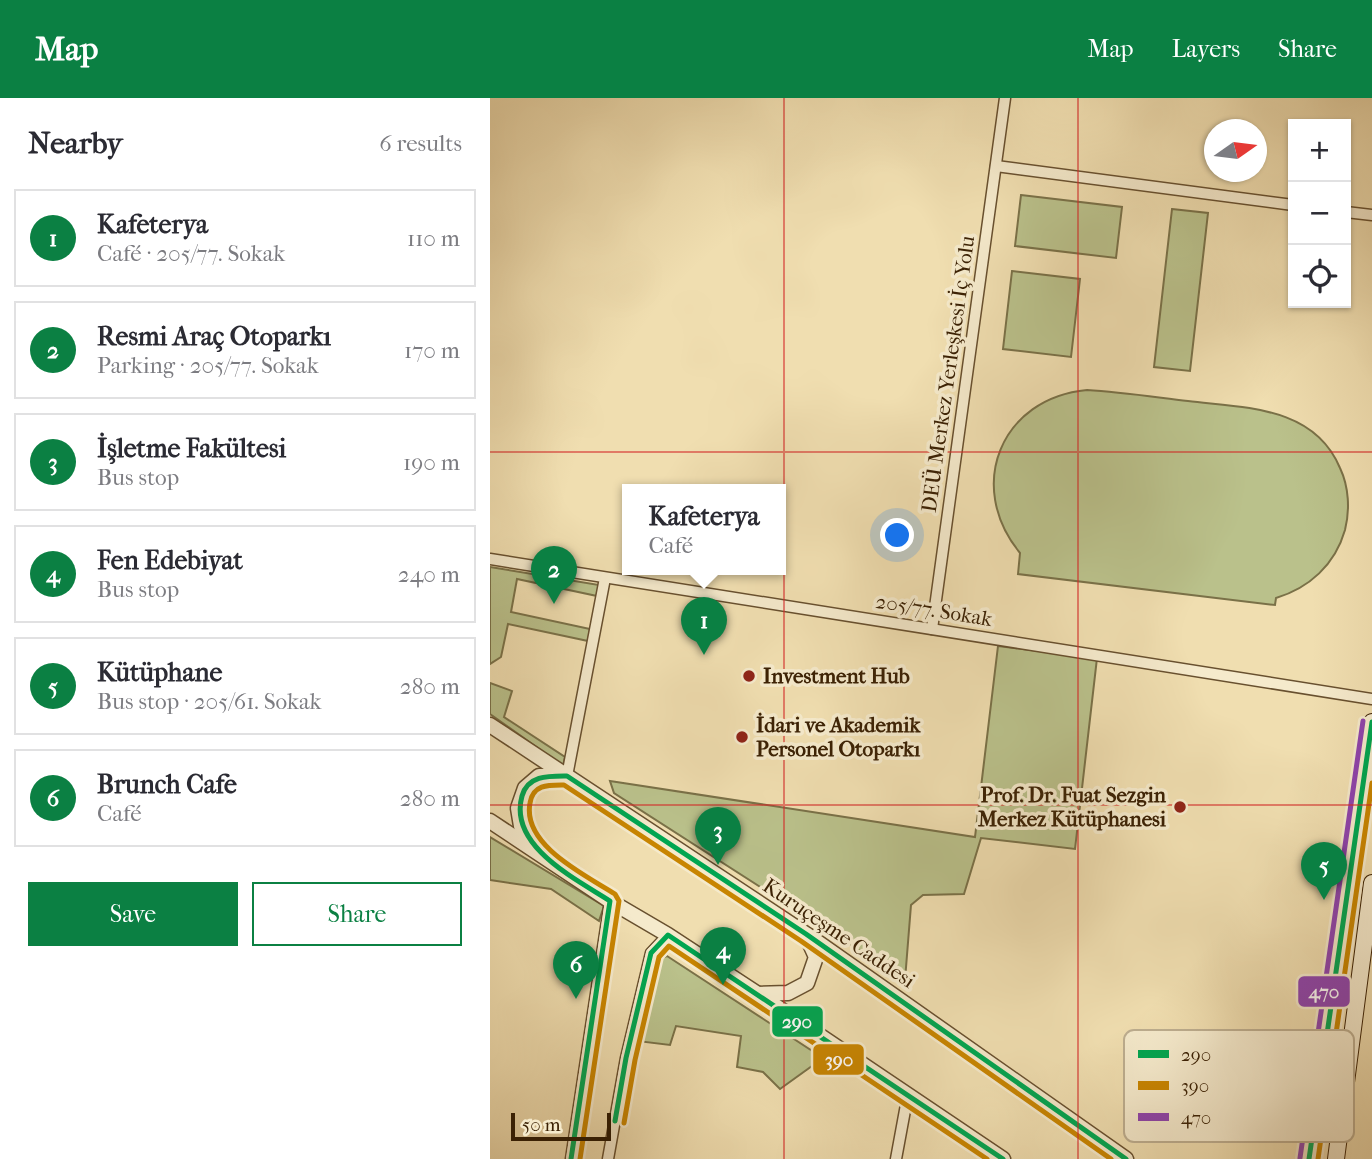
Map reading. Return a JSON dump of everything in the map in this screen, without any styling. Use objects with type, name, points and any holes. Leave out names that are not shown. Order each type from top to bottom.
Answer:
[{"type":"main road","points":[[1328,1030],[1372,722]]},
{"type":"main road","points":[[1353,1030],[1372,883]]},
{"type":"street","name":"DEÜ Merkez Yerleşkesi İç Yolu","points":[[932,629],[1005,98]]},
{"type":"street","points":[[996,166],[1288,204]]},
{"type":"street","points":[[1351,213],[1372,215]]},
{"type":"street","name":"205/77. Sokak","points":[[490,559],[1372,699]]},
{"type":"street","points":[[540,854],[521,826],[518,808],[525,788],[539,776],[567,776],[605,578]]},
{"type":"street","name":"Kuruçeşme Caddesi","points":[[490,725],[806,934],[1126,1159]]},
{"type":"street","points":[[490,821],[610,901],[758,994],[1003,1159]]},
{"type":"street","points":[[571,1159],[610,901]]},
{"type":"street","points":[[758,994],[788,993],[807,983],[816,957],[806,934]]},
{"type":"street","points":[[608,1159],[626,1058],[651,953],[668,935]]},
{"type":"street","points":[[896,1159],[908,1094]]},
{"type":"green space","points":[[1021,195],[1122,207],[1116,258],[1015,246]]},
{"type":"green space","points":[[1172,209],[1208,213],[1190,371],[1154,367]]},
{"type":"green space","points":[[1012,271],[1080,279],[1071,357],[1003,349]]},
{"type":"green space","points":[[1087,390],[1254,409],[1296,421],[1313,432],[1328,448],[1340,468],[1347,491],[1347,522],[1335,554],[1310,581],[1276,598],[1275,605],[1018,574],[1020,553],[1004,527],[995,500],[994,474],[1001,449],[1014,427],[1033,409],[1057,397]]},
{"type":"green space","points":[[490,567],[599,585],[597,596],[517,579],[511,612],[590,629],[588,641],[508,624],[501,657],[490,664]]},
{"type":"green space","points":[[998,646],[1097,658],[1075,849],[981,838],[964,894],[923,895],[911,905],[905,980],[614,793],[610,781],[975,837]]},
{"type":"green space","points":[[490,683],[512,691],[504,717],[565,757],[563,766],[490,714]]},
{"type":"green space","points":[[490,837],[604,906],[599,921],[551,889],[490,880]]},
{"type":"green space","points":[[667,956],[823,1058],[780,1089],[763,1072],[737,1067],[741,1036],[676,1026],[670,1045],[637,1041],[659,959]]},
{"type":"transit line","name":"470","points":[[1318,1030],[1363,721]]},
{"type":"transit line","name":"290","points":[[1328,1030],[1372,722]]},
{"type":"transit line","name":"290","points":[[571,1159],[610,901],[548,859],[525,830],[520,814],[525,789],[534,780],[553,776],[567,776],[806,934],[1126,1159]]},
{"type":"transit line","name":"390","points":[[1337,1030],[1372,783]]},
{"type":"transit line","name":"390","points":[[580,1159],[619,901],[615,894],[558,857],[536,832],[530,818],[532,797],[538,789],[553,785],[564,785],[801,941],[1111,1159]]},
{"type":"transit line","name":"290","points":[[615,1121],[626,1058],[651,953],[668,935],[1003,1159]]},
{"type":"transit line","name":"390","points":[[624,1123],[635,1060],[659,957],[669,946],[987,1159]]},
{"type":"transit line","name":"470","points":[[1300,1158],[1302,1142]]},
{"type":"transit line","name":"290","points":[[1309,1159],[1311,1142]]},
{"type":"transit line","name":"390","points":[[1318,1159],[1320,1142]]},
{"type":"place","name":"Resmi Araç Otoparkı","points":[[554,604]]},
{"type":"place","name":"Kafeterya","points":[[704,655]]},
{"type":"place","name":"Investment Hub","points":[[749,676]]},
{"type":"place","name":"İdari ve Akademik Personel Otoparkı","points":[[742,737]]},
{"type":"place","name":"Prof. Dr. Fuat Sezgin Merkez Kütüphanesi","points":[[1180,807]]},
{"type":"place","name":"İşletme Fakültesi","points":[[718,865]]},
{"type":"place","name":"Kütüphane","points":[[1324,900]]},
{"type":"place","name":"Fen Edebiyat","points":[[723,985]]},
{"type":"place","name":"Brunch Cafe","points":[[576,999]]}]
